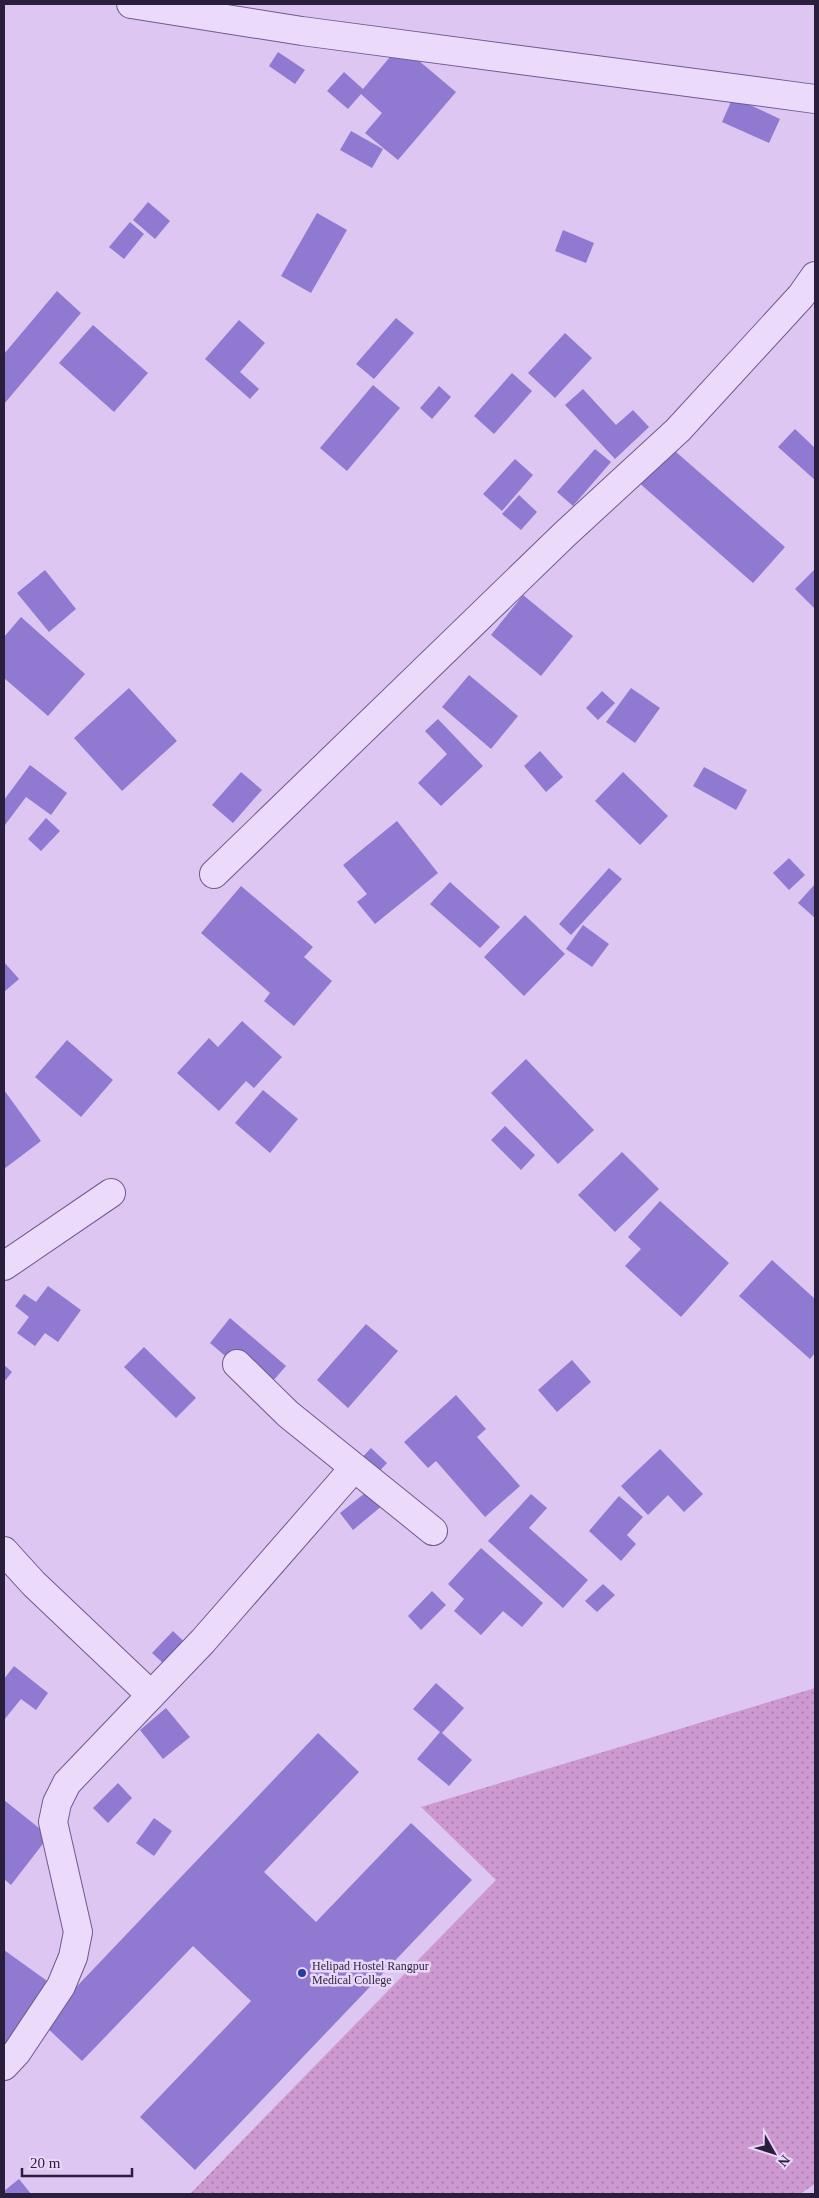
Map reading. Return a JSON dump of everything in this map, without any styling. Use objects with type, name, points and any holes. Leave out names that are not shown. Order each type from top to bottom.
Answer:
[{"type":"street","points":[[131,4],[302,31],[815,99]]},
{"type":"street","points":[[214,874],[565,534],[678,430],[801,296],[815,276]]},
{"type":"street","points":[[4,1266],[111,1193]]},
{"type":"street","points":[[237,1364],[288,1414],[433,1531]]},
{"type":"street","points":[[4,2066],[16,2052],[61,1986],[73,1957],[78,1932],[53,1822],[57,1803],[67,1783],[203,1641],[354,1468]]},
{"type":"street","points":[[4,1551],[34,1584],[151,1695]]},
{"type":"shaded area","points":[[815,1688],[815,2184],[800,2194],[190,2194],[496,1880],[421,1807]]},
{"type":"building","points":[[400,45],[456,92],[398,160],[365,133],[382,113],[361,94],[348,109],[327,91],[344,72],[363,89]]},
{"type":"building","points":[[278,52],[305,70],[295,84],[269,66]]},
{"type":"building","points":[[733,97],[780,119],[769,143],[722,122]]},
{"type":"building","points":[[351,131],[383,149],[372,168],[340,150]]},
{"type":"building","points":[[148,202],[170,221],[155,239],[133,220]]},
{"type":"building","points":[[317,213],[347,230],[311,293],[281,276]]},
{"type":"building","points":[[130,222],[144,234],[124,259],[109,247]]},
{"type":"building","points":[[563,230],[594,243],[586,263],[555,251]]},
{"type":"building","points":[[57,291],[81,313],[4,404],[4,354]]},
{"type":"building","points":[[396,318],[414,333],[374,379],[356,364]]},
{"type":"building","points":[[239,320],[265,343],[240,372],[259,389],[250,399],[205,359]]},
{"type":"building","points":[[93,325],[148,373],[114,412],[59,363]]},
{"type":"building","points":[[565,333],[592,358],[555,398],[528,373]]},
{"type":"building","points":[[512,373],[532,391],[494,434],[474,416]]},
{"type":"building","points":[[373,385],[400,408],[347,471],[320,448]]},
{"type":"building","points":[[439,386],[451,397],[432,419],[420,408]]},
{"type":"building","points":[[583,389],[616,425],[633,410],[649,427],[615,459],[565,405]]},
{"type":"building","points":[[795,429],[815,448],[815,480],[778,447]]},
{"type":"building","points":[[668,445],[785,547],[753,583],[637,481]]},
{"type":"building","points":[[595,449],[611,462],[573,506],[557,492]]},
{"type":"building","points":[[515,459],[533,475],[502,511],[483,494]]},
{"type":"building","points":[[519,495],[537,512],[521,530],[502,514]]},
{"type":"building","points":[[815,569],[815,609],[795,589]]},
{"type":"building","points":[[45,570],[76,609],[49,632],[17,593]]},
{"type":"building","points":[[523,595],[573,636],[541,676],[491,635]]},
{"type":"building","points":[[21,617],[85,674],[48,716],[4,678],[4,637]]},
{"type":"building","points":[[469,675],[518,716],[491,749],[442,707]]},
{"type":"building","points":[[129,688],[177,741],[122,791],[74,738]]},
{"type":"building","points":[[631,688],[660,708],[635,743],[606,722]]},
{"type":"building","points":[[602,691],[615,703],[598,720],[586,708]]},
{"type":"building","points":[[438,719],[483,766],[441,806],[418,783],[447,754],[425,731]]},
{"type":"building","points":[[540,751],[563,777],[546,792],[524,766]]},
{"type":"building","points":[[30,765],[67,793],[51,815],[26,797],[5,825],[4,800]]},
{"type":"building","points":[[704,767],[747,790],[736,810],[693,786]]},
{"type":"building","points":[[241,772],[262,790],[233,823],[212,805]]},
{"type":"building","points":[[623,772],[668,816],[640,845],[595,801]]},
{"type":"building","points":[[46,818],[60,831],[41,851],[28,839]]},
{"type":"building","points":[[397,821],[438,873],[375,924],[357,902],[367,894],[343,865]]},
{"type":"building","points":[[789,858],[805,875],[789,890],[773,873]]},
{"type":"building","points":[[609,868],[622,879],[571,935],[559,924]]},
{"type":"building","points":[[450,882],[500,927],[480,948],[430,904]]},
{"type":"building","points":[[815,884],[815,918],[798,903]]},
{"type":"building","points":[[241,886],[313,947],[304,957],[332,981],[294,1026],[264,1001],[270,993],[201,933]]},
{"type":"building","points":[[525,915],[565,954],[524,996],[484,957]]},
{"type":"building","points":[[583,925],[609,944],[592,967],[566,949]]},
{"type":"building","points":[[4,962],[19,979],[4,992]]},
{"type":"building","points":[[242,1021],[282,1057],[254,1088],[246,1081],[219,1111],[177,1073],[209,1038],[218,1047]]},
{"type":"building","points":[[67,1040],[113,1080],[81,1117],[35,1077]]},
{"type":"building","points":[[526,1059],[594,1130],[558,1164],[491,1093]]},
{"type":"building","points":[[4,1090],[41,1141],[4,1169]]},
{"type":"building","points":[[263,1090],[298,1119],[270,1153],[235,1123]]},
{"type":"building","points":[[505,1126],[535,1155],[521,1170],[491,1140]]},
{"type":"building","points":[[622,1152],[659,1189],[615,1232],[578,1195]]},
{"type":"building","points":[[660,1201],[729,1263],[681,1317],[625,1266],[641,1249],[628,1237]]},
{"type":"building","points":[[772,1260],[815,1299],[815,1353],[810,1359],[739,1296]]},
{"type":"building","points":[[48,1286],[81,1310],[58,1342],[45,1333],[35,1346],[17,1333],[29,1317],[15,1306],[24,1294],[36,1302]]},
{"type":"building","points":[[230,1318],[286,1366],[265,1390],[210,1343]]},
{"type":"building","points":[[366,1324],[398,1351],[348,1408],[317,1380]]},
{"type":"building","points":[[144,1347],[196,1398],[176,1418],[124,1367]]},
{"type":"building","points":[[572,1360],[591,1382],[557,1412],[538,1390]]},
{"type":"building","points":[[4,1365],[12,1372],[4,1382]]},
{"type":"building","points":[[456,1395],[486,1429],[477,1437],[520,1486],[485,1517],[436,1461],[428,1468],[404,1442]]},
{"type":"building","points":[[371,1448],[387,1463],[373,1478],[357,1463]]},
{"type":"building","points":[[660,1449],[703,1494],[684,1512],[668,1495],[648,1515],[621,1486]]},
{"type":"building","points":[[370,1489],[383,1505],[353,1530],[340,1513]]},
{"type":"building","points":[[531,1494],[547,1508],[529,1528],[588,1580],[563,1608],[488,1541]]},
{"type":"building","points":[[619,1496],[643,1517],[627,1535],[636,1544],[621,1561],[589,1531]]},
{"type":"building","points":[[481,1548],[543,1603],[522,1627],[503,1611],[481,1635],[454,1611],[464,1599],[448,1584]]},
{"type":"building","points":[[603,1584],[615,1595],[597,1612],[585,1601]]},
{"type":"building","points":[[432,1591],[446,1605],[421,1630],[408,1616]]},
{"type":"building","points":[[173,1631],[194,1651],[174,1673],[152,1653]]},
{"type":"building","points":[[14,1666],[48,1693],[36,1710],[21,1699],[4,1720],[4,1679]]},
{"type":"building","points":[[436,1683],[464,1708],[442,1733],[472,1760],[449,1786],[417,1759],[440,1732],[413,1709]]},
{"type":"building","points":[[166,1708],[190,1737],[163,1759],[140,1730]]},
{"type":"building","name":"Helipad Hostel Rangpur Medical College","points":[[318,1733],[359,1772],[264,1872],[316,1922],[411,1823],[472,1880],[195,2170],[140,2117],[251,2001],[193,1946],[82,2061],[42,2023]]},
{"type":"building","points":[[118,1783],[132,1798],[108,1823],[93,1808]]},
{"type":"building","points":[[4,1800],[49,1836],[11,1885],[4,1879]]},
{"type":"building","points":[[154,1818],[172,1831],[154,1856],[136,1843]]},
{"type":"building","points":[[4,1950],[50,1983],[4,2047]]},
{"type":"building","points":[[19,2179],[31,2194],[5,2194],[4,2191]]},
{"type":"place","name":"Helipad Hostel Rangpur Medical College","points":[[302,1973]]}]
